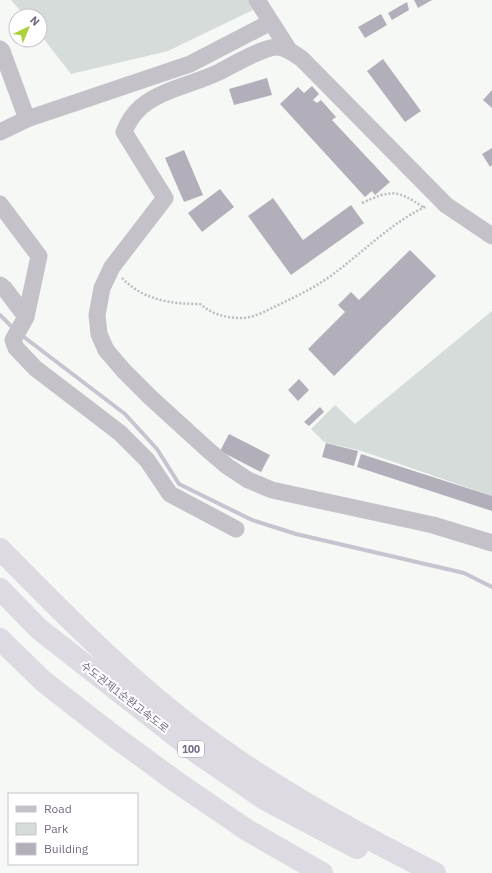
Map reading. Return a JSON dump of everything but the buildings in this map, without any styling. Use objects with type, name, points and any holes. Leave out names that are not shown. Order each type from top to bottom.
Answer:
[{"type":"highway","points":[[0,549],[74,624],[123,670],[175,714],[212,742],[257,773],[296,797],[350,828],[435,873]]},
{"type":"highway","name":"수도권제1순환고속도로","points":[[0,589],[39,629],[200,756],[266,800],[407,873]]},
{"type":"highway","points":[[0,639],[43,681],[111,734],[247,830],[322,873]]},
{"type":"street","points":[[258,0],[289,50]]},
{"type":"street","points":[[0,132],[27,119],[190,64],[271,22]]},
{"type":"street","points":[[492,236],[464,218],[441,200],[302,59],[289,50],[277,47],[256,53],[218,73],[160,95],[141,106],[130,119],[124,132],[165,198],[112,267],[102,288],[97,315],[98,334],[106,350],[124,371],[207,449],[227,466],[248,480],[272,490],[433,526],[492,542]]},
{"type":"street","points":[[0,49],[27,119]]},
{"type":"street","points":[[0,204],[39,256],[24,320],[13,340],[16,348],[35,368],[120,433],[147,460],[170,494],[236,529]]},
{"type":"street","points":[[0,286],[5,289],[24,320]]},
{"type":"path","points":[[362,203],[387,194],[397,193],[406,196],[424,208]]},
{"type":"path","points":[[112,267],[134,289],[148,297],[166,302],[200,304],[207,310],[222,317],[243,318],[263,312],[311,289],[332,275],[410,215],[441,200]]},
{"type":"green space","points":[[11,0],[257,0],[257,8],[168,51],[71,74],[48,44],[48,8],[18,8]]},
{"type":"green space","points":[[492,311],[492,496],[362,451],[324,442],[311,429],[335,405],[355,424]]},
{"type":"waterway","points":[[0,315],[15,330]]},
{"type":"waterway","points":[[20,334],[125,414],[157,449],[179,484],[252,520],[296,534],[464,573],[492,587]]}]
